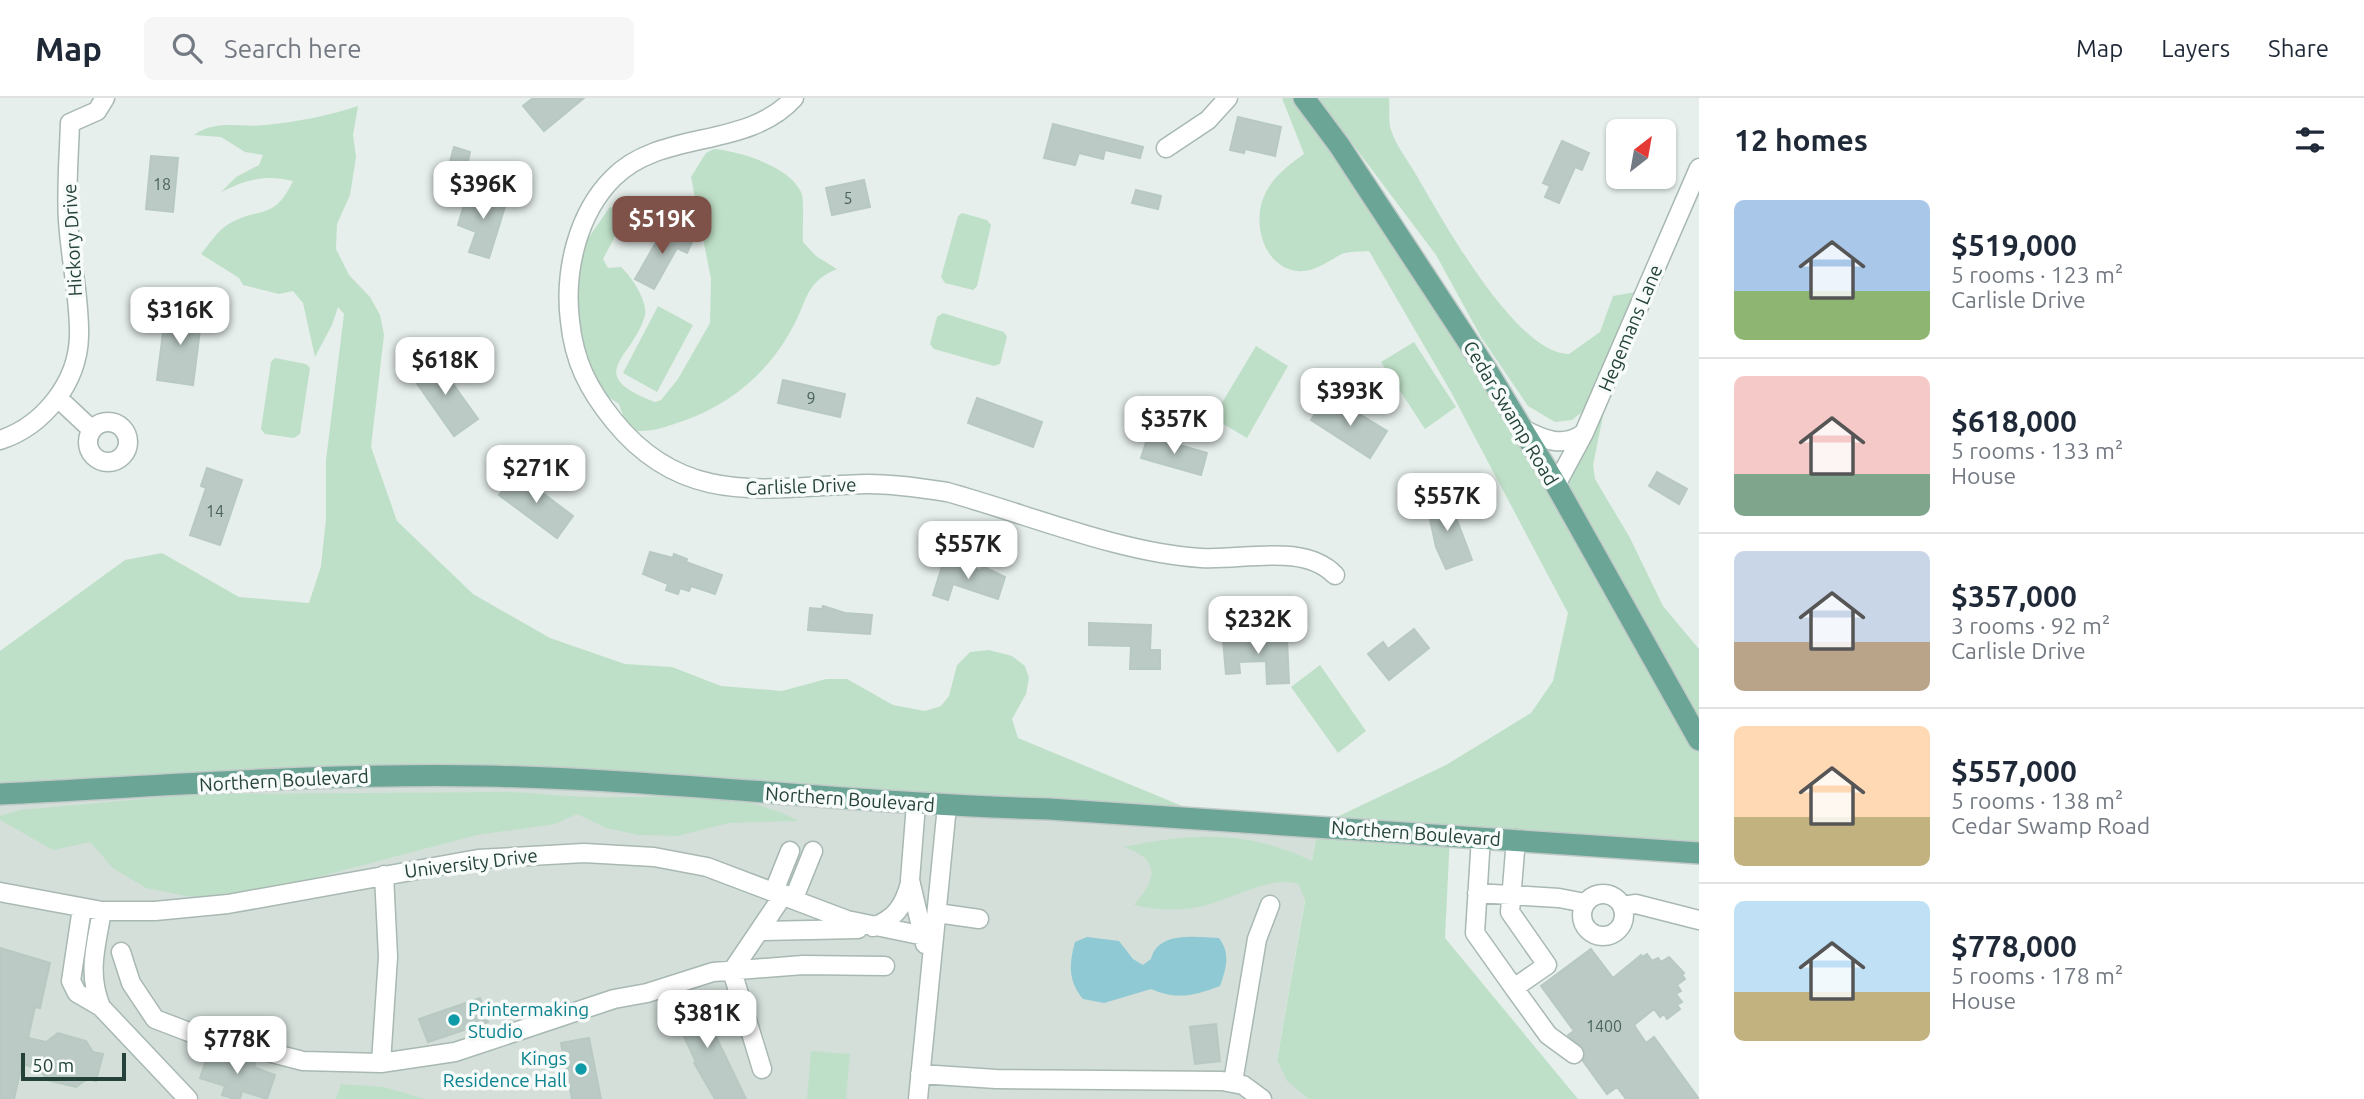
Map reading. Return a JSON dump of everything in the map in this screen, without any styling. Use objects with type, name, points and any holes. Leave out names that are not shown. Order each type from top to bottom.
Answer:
[{"type":"main road","name":"Cedar Swamp Road","points":[[1304,98],[1346,154],[1521,428],[1556,485],[1699,740]]},
{"type":"main road","name":"Northern Boulevard","points":[[0,794],[305,778],[474,776],[947,806],[1049,809],[1699,853]]},
{"type":"street","name":"Hickory Drive","points":[[0,440],[36,422],[58,398],[74,366],[79,337],[67,218],[70,124],[97,111],[105,98]]},
{"type":"street","name":"Carlisle Drive","points":[[794,98],[768,119],[746,129],[640,159],[614,176],[601,191],[577,238],[568,304],[573,352],[598,402],[641,449],[671,468],[714,485],[756,491],[870,484],[911,486],[947,492],[1169,556],[1214,559],[1302,557],[1321,563],[1335,575]]},
{"type":"street","points":[[1166,148],[1209,120],[1228,98]]},
{"type":"street","name":"Hegemans Lane","points":[[1556,485],[1584,433],[1699,168]]},
{"type":"street","points":[[58,398],[92,430]]},
{"type":"street","points":[[1521,428],[1557,442],[1577,438],[1584,433]]},
{"type":"street","points":[[760,931],[879,928],[900,910],[910,880],[916,804]]},
{"type":"street","points":[[929,937],[937,913],[947,806]]},
{"type":"street","points":[[1481,837],[1475,933],[1548,1035],[1574,1054]]},
{"type":"street","points":[[1514,988],[1548,965],[1510,912],[1516,839]]},
{"type":"street","points":[[784,894],[790,851]]},
{"type":"street","points":[[732,971],[813,851]]},
{"type":"street","name":"University Drive","points":[[0,892],[102,911],[155,911],[228,904],[500,857],[584,853],[654,857],[707,867],[847,920],[929,937]]},
{"type":"street","points":[[381,1063],[388,957],[384,875]]},
{"type":"street","points":[[910,880],[929,937],[932,975],[918,1099]]},
{"type":"street","points":[[1478,893],[1571,899],[1585,903],[1601,894],[1614,897],[1622,906],[1622,926],[1605,937],[1592,933],[1583,923],[1585,903]]},
{"type":"street","points":[[1622,906],[1636,904],[1699,920]]},
{"type":"street","points":[[1233,1082],[1257,939],[1270,905]]},
{"type":"street","points":[[82,908],[71,981],[76,993],[101,1007],[188,1099]]},
{"type":"street","points":[[101,1007],[93,986],[92,971],[102,911]]},
{"type":"street","points":[[937,913],[979,919]]},
{"type":"street","points":[[121,952],[131,984],[155,1019],[189,1032],[303,1061],[381,1063],[455,1052],[614,999],[647,993],[713,972],[803,965],[885,966]]},
{"type":"street","points":[[732,971],[762,1069]]},
{"type":"street","points":[[920,1074],[1007,1080],[1233,1082],[1262,1099]]},
{"type":"shaded area","points":[[395,776],[1318,826],[1277,1059],[1464,1099],[0,1099],[0,794]]},
{"type":"green space","points":[[1282,98],[1304,98],[1552,479],[1587,408],[1572,420],[1555,422],[1528,406],[1481,337],[1436,255],[1318,98],[1389,98],[1393,136],[1462,252],[1504,309],[1526,332],[1548,348],[1569,354],[1600,332],[1613,296],[1636,292],[1605,406],[1593,465],[1595,479],[1630,538],[1663,606],[1699,649],[1699,853],[1450,835],[1445,938],[1578,1099],[1309,1099],[1287,1081],[1277,1060],[1305,901],[1299,885],[1289,882],[1264,885],[1191,908],[1167,909],[1134,905],[1147,887],[1152,871],[1144,858],[1124,847],[1172,839],[1219,837],[1266,844],[1312,861],[1318,826],[1446,765],[1531,713],[1553,681],[1568,613],[1451,392],[1369,251],[1345,253],[1315,268],[1297,271],[1285,267],[1268,251],[1260,228],[1262,203],[1266,192],[1288,166],[1304,154]]},
{"type":"green space","points":[[358,106],[353,135],[356,157],[350,195],[337,224],[336,249],[349,275],[370,297],[380,315],[384,335],[371,447],[397,521],[473,594],[550,638],[625,664],[672,667],[721,686],[782,691],[826,679],[847,679],[893,705],[925,711],[941,706],[949,696],[957,665],[970,652],[989,650],[1012,656],[1025,666],[1029,678],[1026,694],[1012,719],[1018,738],[1216,820],[568,780],[0,794],[0,651],[125,560],[162,553],[239,597],[309,603],[321,566],[326,519],[326,460],[344,314],[338,307],[315,357],[303,303],[293,291],[279,294],[243,285],[239,278],[201,254],[227,225],[279,203],[293,181],[256,179],[221,192],[236,177],[259,165],[263,155],[245,152],[221,137],[194,135],[211,127],[288,122],[324,116]]},
{"type":"green space","points":[[714,149],[763,162],[795,183],[802,196],[803,242],[816,256],[837,269],[813,285],[784,342],[748,384],[701,414],[649,431],[637,431],[625,421],[619,404],[604,394],[581,347],[575,299],[581,249],[609,208],[622,204],[618,231],[603,259],[608,268],[621,267],[634,282],[644,303],[645,315],[618,364],[616,374],[621,383],[633,392],[655,402],[661,400],[678,379],[710,323],[711,279],[691,177],[706,153]]},
{"type":"green space","points":[[962,213],[987,220],[991,225],[977,286],[973,290],[945,283],[941,277],[958,216]]},
{"type":"green space","points":[[658,306],[693,325],[657,392],[623,373]]},
{"type":"green space","points":[[943,313],[1004,332],[1007,337],[1000,364],[994,366],[934,349],[930,344],[937,317]]},
{"type":"green space","points":[[1414,342],[1456,407],[1425,429],[1381,362]]},
{"type":"green space","points":[[1256,346],[1288,366],[1247,438],[1213,418]]},
{"type":"green space","points":[[275,358],[306,364],[310,368],[300,434],[294,438],[265,434],[261,429],[271,362]]},
{"type":"green space","points":[[1320,665],[1366,731],[1338,753],[1291,687]]},
{"type":"green space","points":[[509,792],[585,797],[725,799],[775,810],[799,821],[729,823],[677,836],[639,835],[606,828],[577,814],[555,824],[477,835],[276,888],[192,897],[146,888],[113,868],[90,842],[53,850],[0,820],[0,816],[20,810],[197,794]]},
{"type":"green space","points":[[811,1051],[850,1054],[846,1099],[807,1099]]},
{"type":"green space","points":[[341,1084],[384,1087],[425,1099],[336,1099]]},
{"type":"water","points":[[1087,937],[1119,941],[1133,959],[1143,965],[1151,959],[1161,944],[1169,940],[1189,937],[1219,938],[1226,956],[1224,974],[1220,986],[1193,994],[1177,996],[1151,989],[1104,1003],[1083,999],[1072,979],[1071,965],[1075,942]]},
{"type":"building","points":[[533,98],[584,98],[544,131],[523,106]]},
{"type":"building","points":[[1238,117],[1281,127],[1275,156],[1245,149],[1244,153],[1230,150]]},
{"type":"building","points":[[1053,124],[1143,147],[1140,158],[1105,150],[1103,159],[1079,153],[1075,165],[1044,158]]},
{"type":"building","points":[[1562,141],[1589,153],[1582,170],[1575,167],[1559,203],[1545,197],[1550,186],[1543,183]]},
{"type":"building","points":[[454,147],[470,152],[467,166],[450,162]]},
{"type":"building","points":[[151,156],[178,158],[173,212],[146,209]]},
{"type":"building","points":[[864,180],[870,207],[832,215],[826,188]]},
{"type":"building","points":[[486,190],[508,197],[489,258],[469,252],[476,232],[458,225],[467,195],[483,200]]},
{"type":"building","points":[[1136,190],[1161,196],[1158,209],[1132,203]]},
{"type":"building","points":[[666,225],[693,240],[687,253],[677,248],[654,289],[635,279]]},
{"type":"building","points":[[166,309],[202,314],[193,385],[157,380]]},
{"type":"building","points":[[435,359],[478,419],[454,436],[411,375]]},
{"type":"building","points":[[783,380],[845,394],[840,417],[778,403]]},
{"type":"building","points":[[977,398],[1042,422],[1033,447],[968,423]]},
{"type":"building","points":[[1324,400],[1354,419],[1358,413],[1387,431],[1370,458],[1311,420]]},
{"type":"building","points":[[1148,436],[1207,453],[1201,475],[1141,458]]},
{"type":"building","points":[[207,468],[242,480],[220,545],[190,535],[206,488],[201,486]]},
{"type":"building","points":[[1657,472],[1687,489],[1679,504],[1649,486]]},
{"type":"building","points":[[516,473],[573,516],[557,538],[499,495]]},
{"type":"building","points":[[1447,494],[1472,560],[1446,569],[1436,547],[1426,501]]},
{"type":"building","points":[[650,552],[673,558],[674,554],[687,559],[686,562],[722,575],[715,594],[691,586],[689,591],[680,588],[678,594],[666,590],[668,584],[643,574]]},
{"type":"building","points":[[944,560],[981,570],[982,566],[1005,577],[998,599],[953,584],[948,600],[933,595]]},
{"type":"building","points":[[823,606],[845,613],[872,615],[870,634],[808,630],[810,608],[822,609]]},
{"type":"building","points":[[1089,623],[1151,625],[1150,650],[1160,650],[1160,669],[1130,669],[1131,646],[1089,645]]},
{"type":"building","points":[[1414,629],[1429,648],[1389,680],[1368,654],[1383,642],[1388,649]]},
{"type":"building","points":[[1235,632],[1248,632],[1249,639],[1287,639],[1289,683],[1267,684],[1266,661],[1239,662],[1240,673],[1226,674],[1223,640],[1235,639]]},
{"type":"building","points":[[0,948],[50,963],[40,1008],[35,1007],[28,1038],[46,1042],[58,1033],[86,1041],[93,1052],[103,1054],[96,1081],[87,1079],[76,1087],[47,1080],[40,1069],[22,1064],[14,1099],[0,1099]]},
{"type":"building","points":[[1591,949],[1613,978],[1641,955],[1642,957],[1647,954],[1652,961],[1658,958],[1661,962],[1669,957],[1684,973],[1682,975],[1685,979],[1677,985],[1681,991],[1676,994],[1682,1002],[1677,1005],[1680,1009],[1667,1019],[1664,1014],[1660,1017],[1654,1009],[1634,1025],[1646,1043],[1654,1037],[1699,1099],[1626,1099],[1617,1087],[1607,1094],[1583,1061],[1584,1049],[1568,1035],[1574,1031],[1541,986]]},
{"type":"building","points":[[696,995],[746,1099],[715,1099],[694,1063],[696,1062],[670,1007]]},
{"type":"building","name":"Printermaking Studio","points":[[480,998],[488,1022],[428,1042],[419,1019]]},
{"type":"building","points":[[1216,1024],[1220,1061],[1195,1064],[1190,1027]]},
{"type":"building","name":"Kings Residence Hall","points":[[589,1038],[601,1099],[572,1099],[561,1043]]},
{"type":"building","points":[[209,1052],[229,1059],[230,1054],[256,1061],[254,1067],[275,1075],[267,1099],[242,1091],[240,1099],[222,1095],[225,1086],[200,1078]]},
{"type":"place","name":"Printermaking Studio","points":[[454,1020]]},
{"type":"place","name":"Kings Residence Hall","points":[[581,1069]]}]
